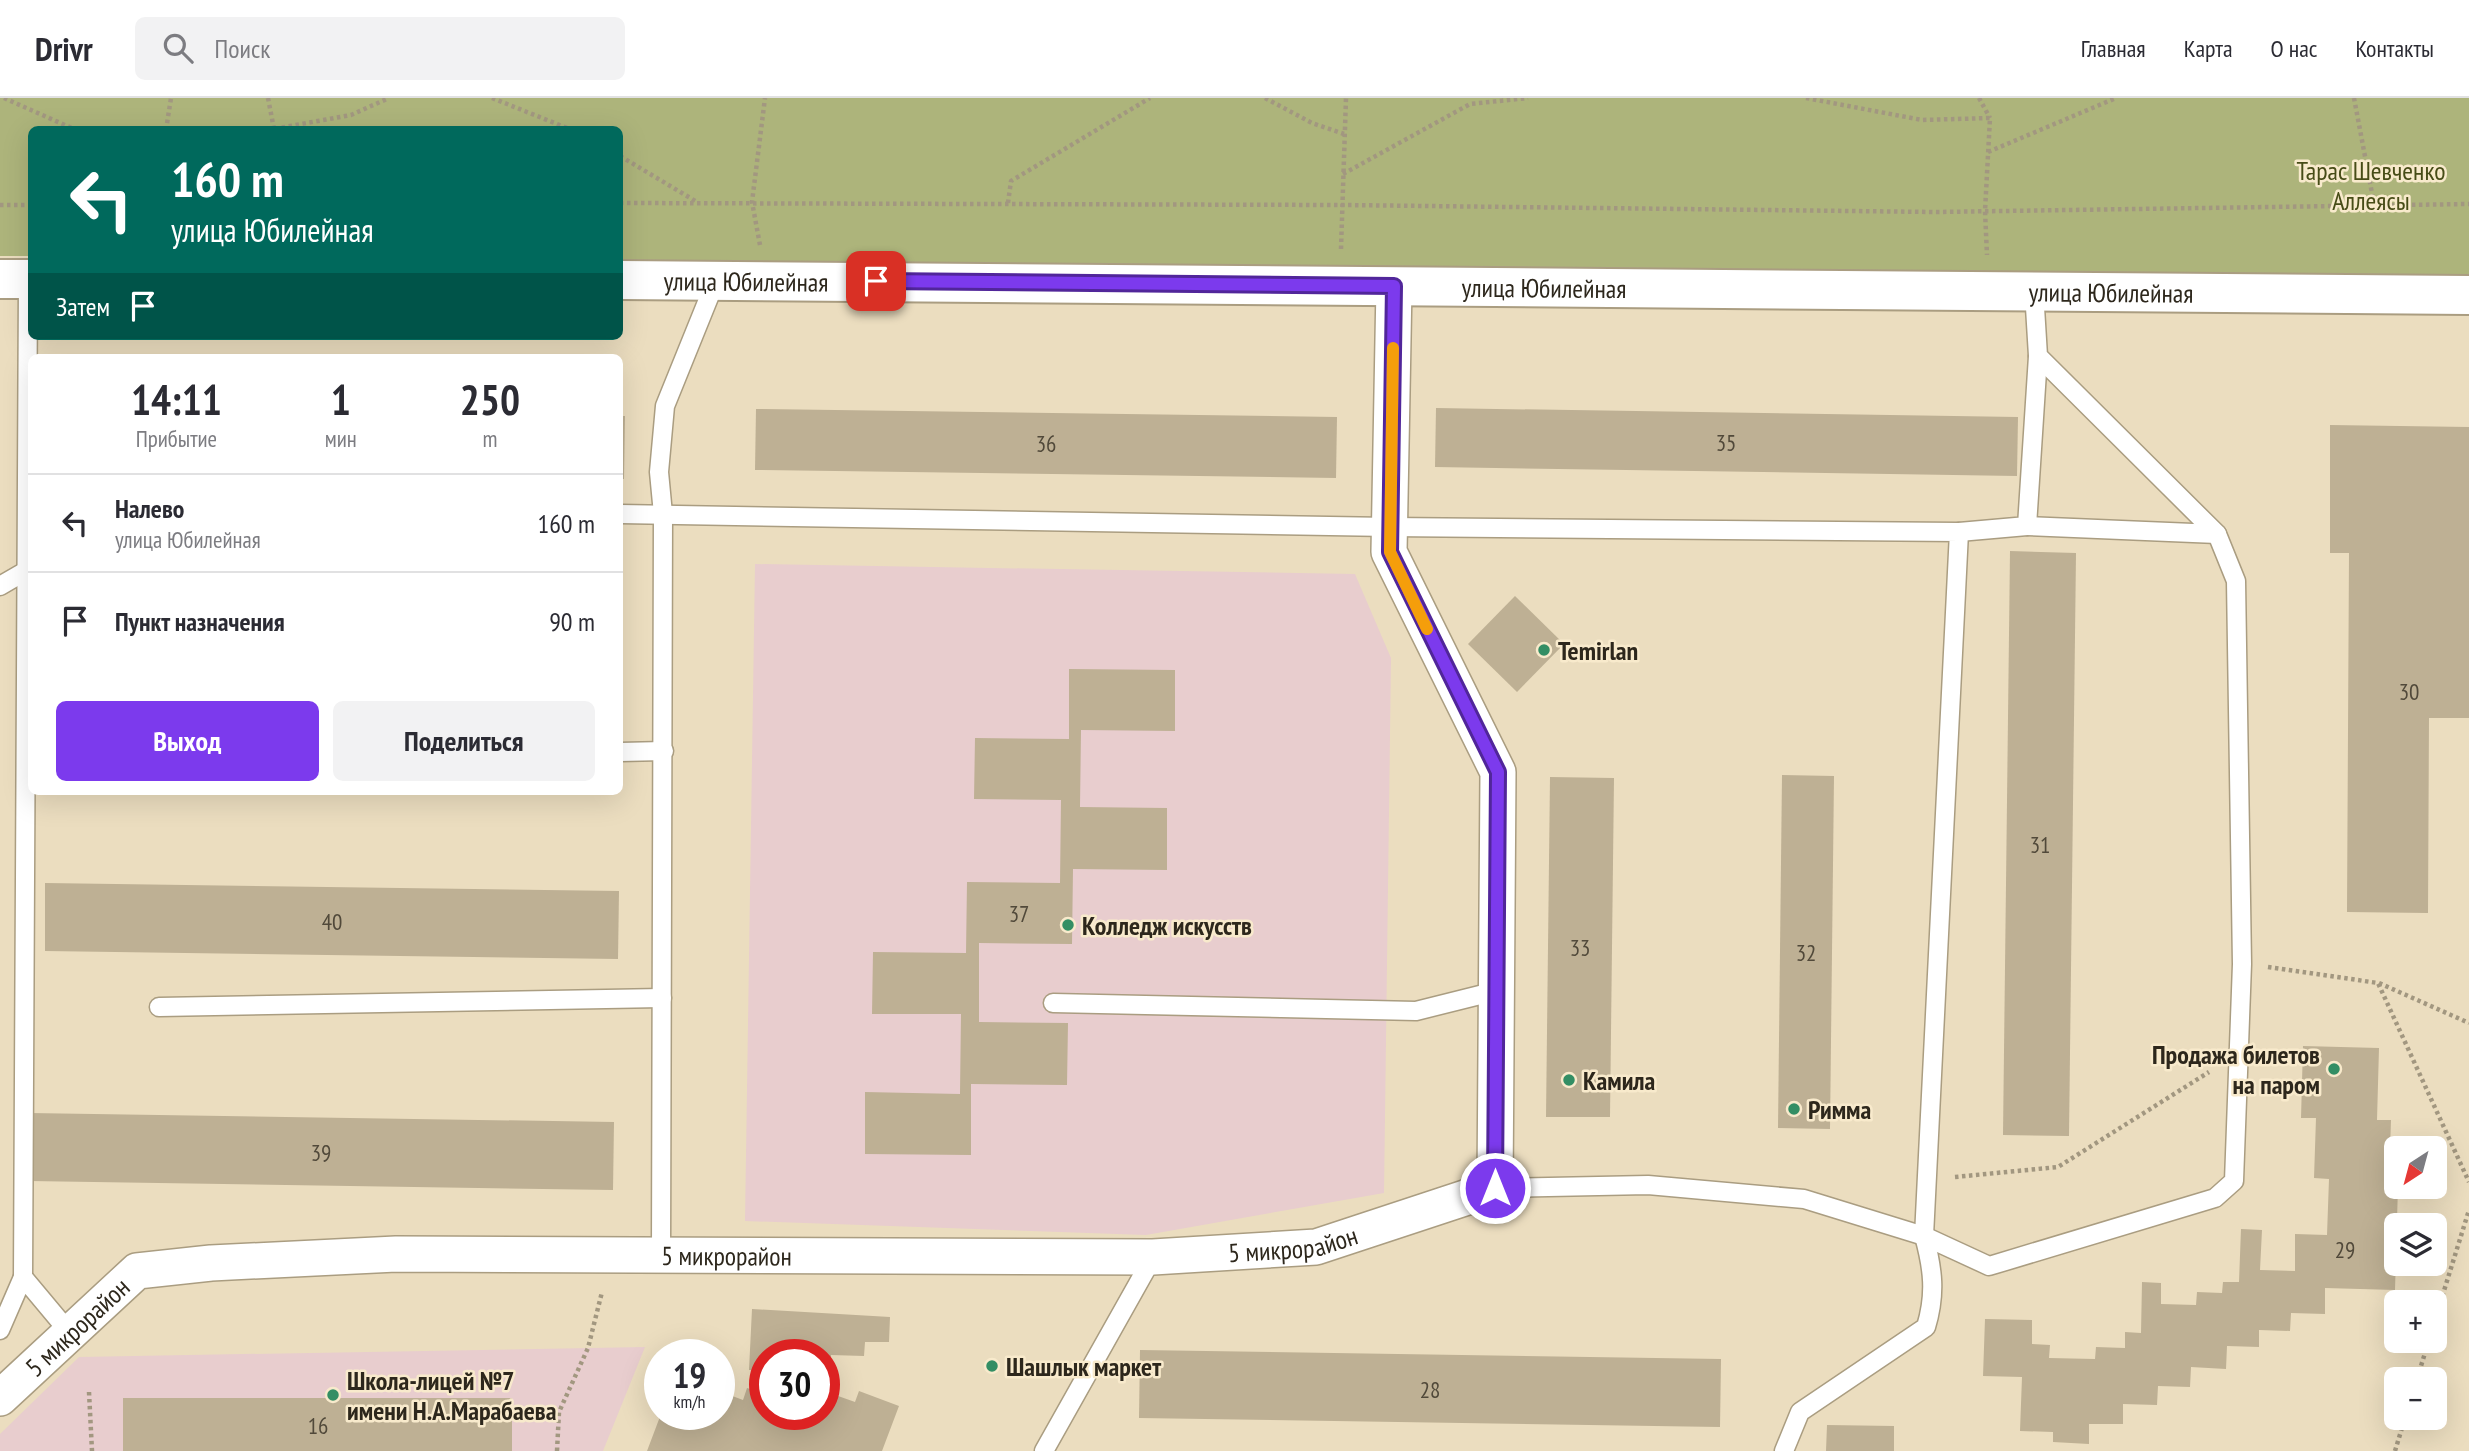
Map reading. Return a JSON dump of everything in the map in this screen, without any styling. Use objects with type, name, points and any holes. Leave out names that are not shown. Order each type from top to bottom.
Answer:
[{"type":"street","name":"улица Юбилейная","points":[[623,280],[2469,295]]},
{"type":"street","points":[[1394,286],[1390,552],[1498,772],[1495,1188]]},
{"type":"street","name":"5 микрорайон","points":[[0,1398],[137,1271],[211,1263],[396,1254],[1153,1257],[1316,1247],[1495,1188]]},
{"type":"lane","points":[[0,1329],[23,1277],[24,572],[20,279]]},
{"type":"lane","points":[[661,1256],[664,751],[663,514],[659,472],[665,407],[716,280]]},
{"type":"lane","points":[[2027,526],[2038,356],[2034,291]]},
{"type":"lane","points":[[1495,1188],[1648,1185],[1804,1199],[1924,1236],[1989,1266],[2215,1198],[2234,1181],[2242,964],[2236,581],[2217,534],[2038,356]]},
{"type":"lane","points":[[623,514],[1390,527],[1959,532],[2027,526],[2217,534]]},
{"type":"lane","points":[[1784,1451],[1800,1412],[1926,1327],[1933,1304],[1933,1270],[1924,1236],[1959,532]]},
{"type":"lane","points":[[0,586],[24,572]]},
{"type":"lane","points":[[623,752],[664,751]]},
{"type":"lane","points":[[1053,1003],[1416,1011],[1496,991]]},
{"type":"lane","points":[[159,1007],[662,998]]},
{"type":"lane","points":[[1044,1451],[1153,1257]]},
{"type":"lane","points":[[23,1277],[69,1332]]},
{"type":"path","points":[[5,98],[67,126]]},
{"type":"path","points":[[167,126],[171,98]]},
{"type":"path","points":[[268,98],[273,126]]},
{"type":"path","points":[[290,126],[351,115],[389,98]]},
{"type":"path","points":[[492,98],[562,126]]},
{"type":"path","points":[[765,98],[752,202],[766,280]]},
{"type":"path","points":[[1008,203],[1011,181],[1150,98]]},
{"type":"path","points":[[1265,98],[1311,123],[1344,134]]},
{"type":"path","points":[[1341,285],[1346,98]]},
{"type":"path","points":[[1343,174],[1470,104],[1528,98]]},
{"type":"path","points":[[1806,98],[1922,120],[1990,118]]},
{"type":"path","points":[[1979,98],[1990,118],[1985,211],[1988,291]]},
{"type":"path","points":[[1988,152],[2116,98]]},
{"type":"path","points":[[2354,98],[2374,205]]},
{"type":"path","points":[[623,158],[698,202]]},
{"type":"path","points":[[623,202],[1985,211],[2469,204]]},
{"type":"path","points":[[0,205],[28,205]]},
{"type":"path","points":[[2242,964],[2378,983],[2469,1023]]},
{"type":"path","points":[[2378,983],[2469,1182]]},
{"type":"path","points":[[1926,1180],[2058,1167],[2237,1055]]},
{"type":"path","points":[[2444,1290],[2469,1210]]},
{"type":"path","points":[[557,1451],[559,1412],[588,1348],[612,1256]]},
{"type":"path","points":[[89,1392],[92,1451]]},
{"type":"path","points":[[2395,1451],[2401,1430]]},
{"type":"shaded area","name":"Колледж искусств","points":[[755,564],[1355,574],[1391,658],[1384,1193],[1146,1235],[745,1221]]},
{"type":"shaded area","name":"Школа-лицей №7 имени Н.А.Марабаева","points":[[644,1347],[603,1451],[0,1451],[0,1434],[79,1357]]},
{"type":"green space","name":"Тарас Шевченко Аллеясы","points":[[0,98],[2469,98],[2469,275],[623,261],[623,126],[28,126],[28,256],[0,256]]},
{"type":"building","points":[[1436,408],[2018,417],[2017,476],[1435,467]]},
{"type":"building","points":[[756,409],[1337,417],[1336,478],[755,470]]},
{"type":"building","points":[[623,416],[625,416],[624,479]]},
{"type":"building","points":[[2330,425],[2469,427],[2469,718],[2429,718],[2428,913],[2347,912],[2349,553],[2330,553]]},
{"type":"building","points":[[2010,551],[2076,553],[2069,1136],[2003,1135]]},
{"type":"building","points":[[1515,596],[1564,644],[1517,692],[1468,644]]},
{"type":"building","points":[[1069,669],[1175,670],[1175,731],[1081,730],[1080,807],[1167,808],[1167,870],[1073,869],[1072,944],[979,943],[979,1022],[1068,1023],[1067,1085],[971,1084],[971,1155],[865,1154],[865,1092],[960,1094],[961,1014],[872,1014],[873,952],[966,953],[967,882],[1060,883],[1061,800],[974,799],[975,738],[1069,739]]},
{"type":"building","points":[[1782,775],[1834,776],[1830,1129],[1778,1128]]},
{"type":"building","points":[[1550,777],[1614,778],[1610,1117],[1546,1117]]},
{"type":"building","points":[[45,883],[619,891],[618,959],[45,951]]},
{"type":"building","points":[[2303,1046],[2379,1048],[2377,1120],[2391,1120],[2390,1136],[2384,1136],[2384,1199],[2398,1199],[2397,1213],[2384,1213],[2384,1276],[2395,1276],[2395,1290],[2325,1288],[2325,1314],[2291,1313],[2290,1331],[2259,1330],[2259,1347],[2227,1346],[2226,1369],[2191,1367],[2190,1387],[2158,1386],[2157,1405],[2123,1404],[2123,1424],[2089,1424],[2089,1444],[2053,1442],[2053,1432],[2020,1431],[2022,1377],[1983,1376],[1985,1319],[2032,1320],[2032,1344],[2050,1345],[2049,1358],[2095,1359],[2096,1347],[2125,1348],[2125,1332],[2141,1333],[2142,1282],[2161,1283],[2161,1304],[2196,1305],[2197,1292],[2222,1293],[2223,1282],[2239,1282],[2241,1229],[2262,1230],[2260,1270],[2295,1271],[2295,1234],[2327,1235],[2329,1179],[2314,1178],[2316,1118],[2301,1118]]},
{"type":"building","points":[[29,1113],[614,1122],[613,1190],[29,1181]]},
{"type":"building","points":[[752,1309],[890,1317],[889,1342],[865,1342],[864,1356],[840,1355],[840,1339],[751,1339]]},
{"type":"building","points":[[1140,1350],[1721,1359],[1720,1427],[1139,1418]]},
{"type":"building","points":[[749,1389],[749,1430],[840,1430],[840,1397],[855,1402],[859,1391],[899,1406],[882,1451],[647,1451],[655,1430],[735,1430],[735,1397],[743,1400]]},
{"type":"building","points":[[123,1398],[512,1398],[512,1451],[123,1451]]},
{"type":"building","points":[[1827,1425],[1894,1426],[1894,1451],[1826,1451]]},
{"type":"slow traffic","points":[[1393,348],[1390,552],[1427,629]]},
{"type":"place","name":"Temirlan","points":[[1544,650]]},
{"type":"place","name":"Колледж искусств","points":[[1068,925]]},
{"type":"place","name":"Продажа билетов на паром","points":[[2334,1069]]},
{"type":"place","name":"Камила","points":[[1569,1080]]},
{"type":"place","name":"Римма","points":[[1794,1109]]},
{"type":"place","name":"Шашлык маркет","points":[[992,1366]]},
{"type":"place","name":"Школа-лицей №7 имени Н.А.Марабаева","points":[[333,1395]]},
{"type":"route","points":[[876,281],[1394,286],[1390,552],[1498,772],[1495,1188]]}]
